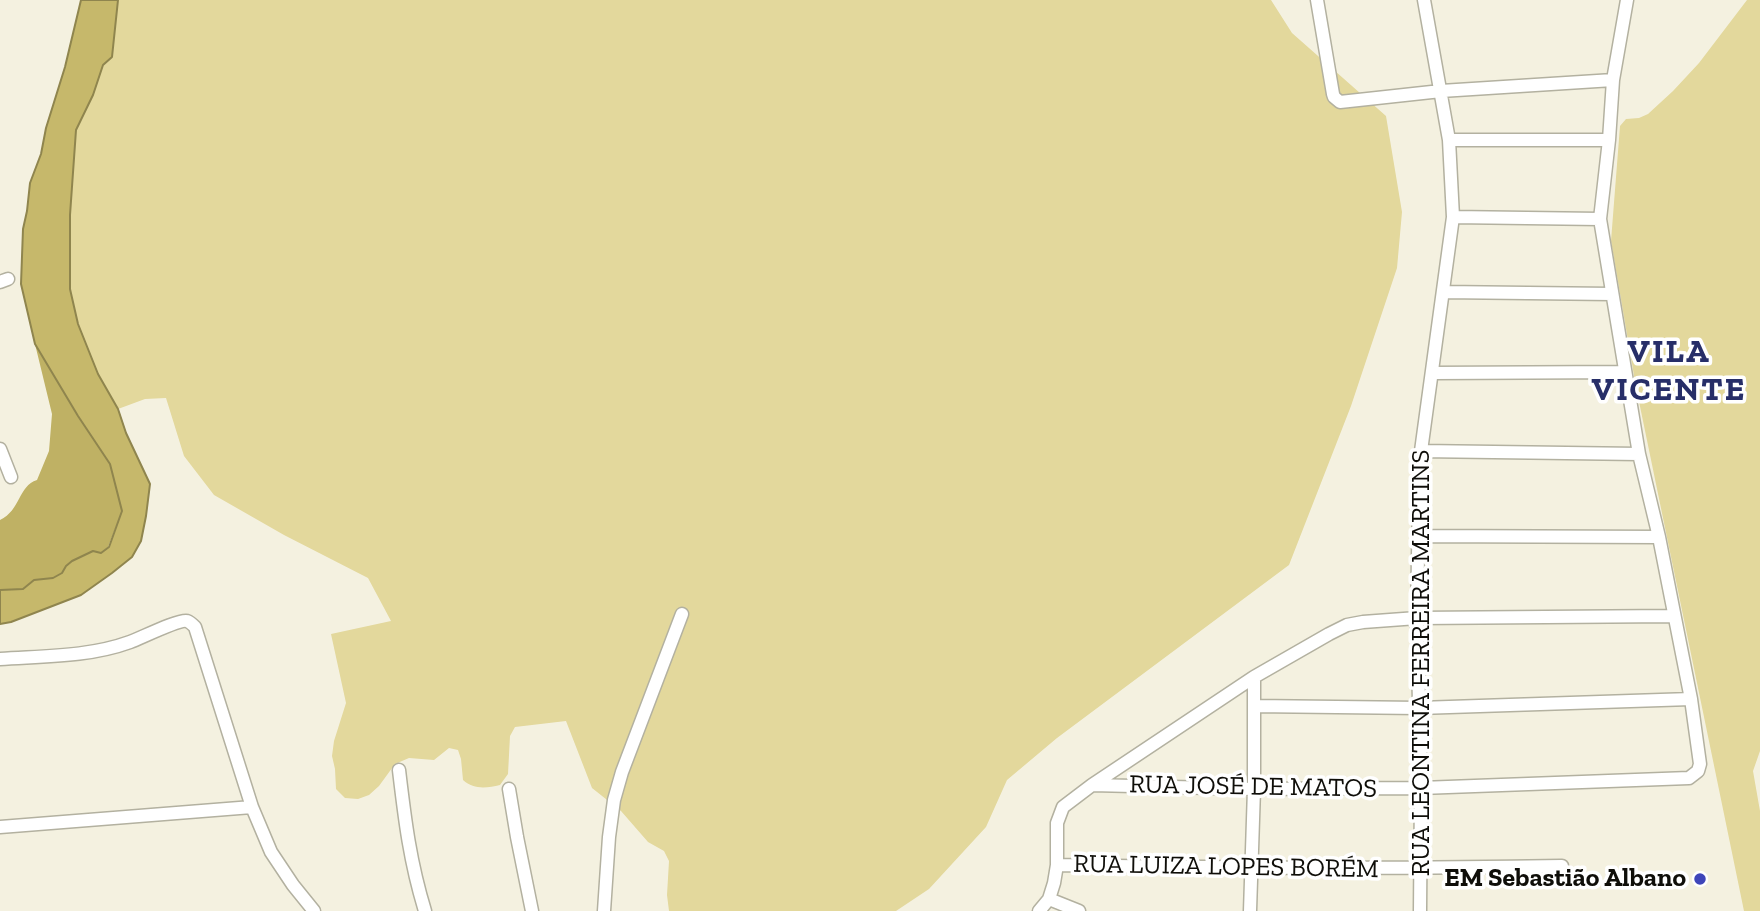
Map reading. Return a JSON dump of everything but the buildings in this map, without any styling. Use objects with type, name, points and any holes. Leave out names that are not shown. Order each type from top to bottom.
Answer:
[{"type":"street","points":[[1317,0],[1334,94],[1340,102],[1441,91],[1612,80]]},
{"type":"street","name":"RUA LEONTINA FERREIRA MARTINS","points":[[1420,911],[1421,788],[1417,618],[1421,451],[1453,217],[1449,141],[1424,0]]},
{"type":"street","points":[[1254,706],[1419,708],[1691,699],[1659,537],[1639,454],[1600,219],[1609,140],[1612,80],[1627,0]]},
{"type":"street","points":[[1449,141],[1609,140]]},
{"type":"street","points":[[1453,217],[1600,219]]},
{"type":"street","points":[[1443,292],[1612,294]]},
{"type":"street","points":[[1433,373],[1625,372]]},
{"type":"street","points":[[0,449],[11,477]]},
{"type":"street","points":[[1421,451],[1639,454]]},
{"type":"street","points":[[1418,536],[1659,537]]},
{"type":"street","points":[[604,911],[614,800],[682,614]]},
{"type":"street","points":[[1039,911],[1049,899],[1055,883],[1057,823],[1063,807],[1254,677],[1347,625],[1417,618],[1674,616]]},
{"type":"street","points":[[0,659],[80,653],[117,647],[180,621],[189,621],[195,627],[252,807],[271,852],[314,911]]},
{"type":"street","points":[[1250,911],[1254,677]]},
{"type":"street","name":"RUA JOSÉ DE MATOS","points":[[1092,785],[1254,789],[1421,788],[1689,778],[1698,771],[1700,764],[1691,699]]},
{"type":"street","points":[[399,770],[406,833],[425,911]]},
{"type":"street","points":[[509,789],[532,911]]},
{"type":"street","points":[[0,827],[252,807]]},
{"type":"street","name":"RUA LUIZA LOPES BORÉM","points":[[1057,865],[1421,869],[1562,866]]},
{"type":"street","points":[[1049,899],[1079,911]]},
{"type":"shaded area","points":[[81,0],[118,0],[112,57],[103,65],[93,95],[76,130],[70,215],[70,289],[78,324],[98,374],[118,409],[150,484],[146,516],[141,541],[132,557],[112,573],[81,595],[0,624],[0,590],[23,589],[34,580],[53,578],[62,573],[72,561],[93,551],[101,553],[109,547],[122,511],[110,464],[35,344],[21,284],[23,229],[30,183],[41,154]]},
{"type":"shaded area","points":[[118,0],[1271,0],[1292,33],[1386,116],[1402,212],[1397,268],[1351,406],[1289,565],[1057,738],[1007,780],[986,827],[929,889],[896,911],[669,911],[669,861],[664,851],[648,842],[621,811],[592,788],[566,721],[515,727],[510,736],[508,774],[500,785],[481,787],[467,783],[463,780],[458,750],[449,748],[434,760],[409,758],[395,764],[379,786],[369,795],[358,799],[345,798],[336,789],[332,756],[346,703],[331,634],[391,621],[368,578],[214,495],[184,456],[166,398],[145,399],[118,409],[98,374],[78,324],[70,289],[70,215],[76,130],[93,95],[103,65],[112,57]]},
{"type":"shaded area","points":[[1747,0],[1760,0],[1760,751],[1753,771],[1760,811],[1760,911],[1744,911],[1636,387],[1611,241],[1620,126],[1626,119],[1648,114],[1673,91],[1699,63]]},
{"type":"shaded area","points":[[35,344],[110,464],[122,511],[108,547],[101,553],[93,551],[66,566],[62,573],[53,578],[34,580],[23,589],[0,590],[0,520],[12,510],[26,487],[37,480],[49,451],[52,414]]},
{"type":"place","name":"EM Sebastião Albano","points":[[1700,879]]},
{"type":"district","name":"VILA VICENTE","points":[[1669,372]]}]
